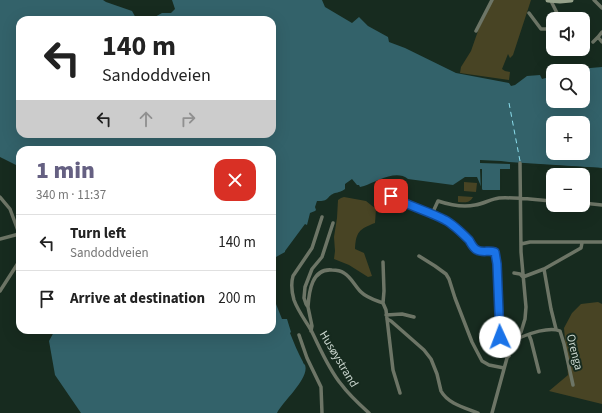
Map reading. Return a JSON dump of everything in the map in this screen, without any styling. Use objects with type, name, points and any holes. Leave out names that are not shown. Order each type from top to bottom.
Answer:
[{"type":"main road","points":[[550,0],[571,0]]},
{"type":"street","points":[[476,31],[492,0]]},
{"type":"street","points":[[550,0],[556,12]]},
{"type":"street","points":[[594,0],[602,8]]},
{"type":"street","points":[[529,13],[541,29],[546,29]]},
{"type":"street","points":[[593,42],[602,32]]},
{"type":"street","points":[[598,37],[602,42]]},
{"type":"street","points":[[492,413],[504,368],[523,328],[525,320],[526,307],[521,244],[520,163]]},
{"type":"street","points":[[381,190],[401,202],[447,221],[476,249],[495,252],[497,264],[500,337],[504,349],[509,356]]},
{"type":"street","points":[[0,197],[10,209],[16,225]]},
{"type":"street","points":[[432,214],[438,202],[458,206],[468,206],[499,198],[546,200]]},
{"type":"street","points":[[590,204],[602,205]]},
{"type":"street","name":"Husøystrand","points":[[322,217],[312,248],[293,276],[292,291],[295,302],[328,365],[351,397],[369,413]]},
{"type":"street","name":"Husøystrand","points":[[311,331],[312,326],[308,307],[304,298],[305,287],[312,269],[322,257],[333,223]]},
{"type":"street","points":[[0,238],[16,236]]},
{"type":"street","points":[[521,244],[530,242],[602,242]]},
{"type":"street","points":[[523,277],[544,269],[581,248],[582,243]]},
{"type":"street","points":[[419,256],[436,266],[446,274],[449,279],[472,342],[482,361],[489,365],[504,368]]},
{"type":"street","points":[[383,262],[383,303],[387,317],[393,370],[400,392]]},
{"type":"street","points":[[0,291],[16,266]]},
{"type":"street","points":[[544,269],[556,329]]},
{"type":"street","points":[[308,307],[315,277],[319,273],[327,270],[340,271],[346,274],[361,293],[369,298],[383,303]]},
{"type":"street","points":[[514,273],[520,274],[523,277]]},
{"type":"street","points":[[387,317],[402,314],[414,317]]},
{"type":"street","points":[[387,317],[429,355],[434,365],[443,395],[458,406],[478,413]]},
{"type":"street","name":"Orenga","points":[[518,339],[540,331],[556,329],[560,331],[573,385]]},
{"type":"street","points":[[299,335],[307,358],[321,387],[322,413]]},
{"type":"street","points":[[529,335],[539,372]]},
{"type":"shaded area","points":[[493,0],[531,0],[513,55],[510,58],[508,54],[502,69],[510,72],[509,80],[460,73],[461,67],[471,51],[479,28]]},
{"type":"shaded area","points":[[464,182],[477,183],[476,192],[464,191]]},
{"type":"shaded area","points":[[458,196],[473,197],[468,202],[458,202]]},
{"type":"shaded area","points":[[344,197],[366,201],[376,209],[375,223],[365,227],[359,232],[356,239],[355,249],[364,253],[372,276],[368,277],[349,265],[334,259],[334,237],[338,200]]},
{"type":"shaded area","points":[[598,302],[602,304],[602,404],[549,391],[568,375],[564,328],[572,313],[581,304]]},
{"type":"shaded area","points":[[509,337],[514,339],[509,347],[504,348],[502,338]]},
{"type":"water","points":[[0,0],[103,0],[132,11],[135,16],[16,16],[16,138],[276,138],[276,16],[157,16],[162,13],[171,13],[175,9],[172,0],[322,0],[325,7],[352,23],[359,17],[368,26],[388,37],[389,42],[405,48],[456,73],[509,83],[511,86],[515,85],[527,76],[540,75],[542,79],[546,78],[546,108],[590,108],[590,68],[602,67],[602,168],[511,163],[511,169],[500,169],[500,190],[483,191],[477,177],[465,177],[453,185],[408,179],[398,175],[386,177],[360,187],[352,179],[345,184],[344,190],[332,194],[324,201],[317,201],[315,207],[316,210],[310,213],[307,225],[305,224],[285,252],[276,257],[276,146],[16,146],[16,165],[0,157]]},
{"type":"water","points":[[276,304],[282,319],[287,319],[290,333],[305,365],[304,376],[300,383],[277,413],[81,413],[55,375],[49,341],[53,334],[276,334]]},
{"type":"pier","points":[[480,160],[501,161],[602,168],[602,170],[590,169],[590,168],[513,165],[512,170],[502,170],[501,192],[481,192],[480,169],[482,169],[482,190],[500,190],[500,169],[510,169],[510,164],[480,163]]},
{"type":"ferry route","points":[[509,103],[520,161]]},
{"type":"route","points":[[391,196],[401,202],[417,207],[447,221],[476,249],[495,252],[499,296],[500,337]]}]
